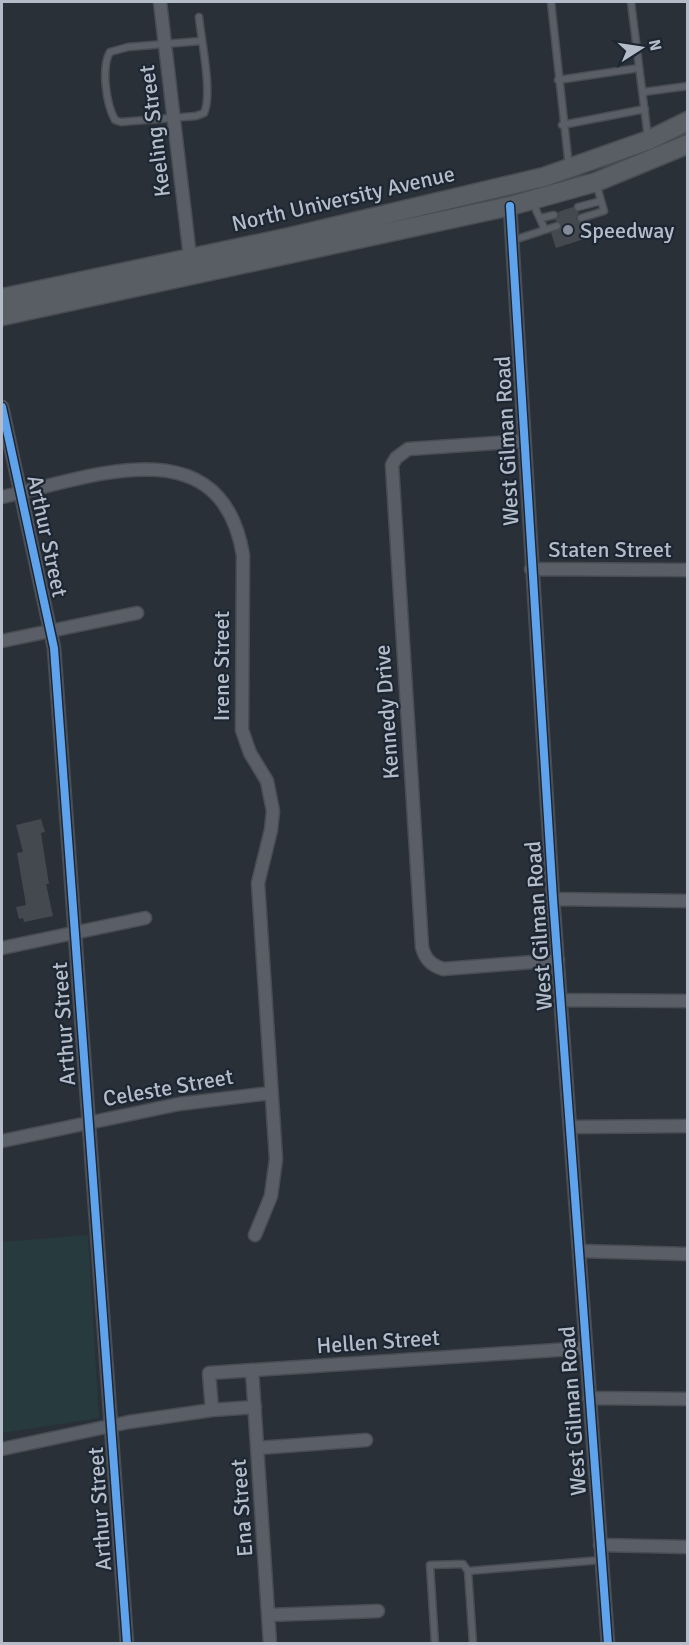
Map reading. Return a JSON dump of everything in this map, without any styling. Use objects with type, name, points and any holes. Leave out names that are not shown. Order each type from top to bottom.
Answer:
[{"type":"main road","name":"North University Avenue","points":[[2,298],[290,237],[570,170],[649,140],[687,121]]},
{"type":"main road","name":"North University Avenue","points":[[2,316],[532,201],[596,182],[687,144]]},
{"type":"street","name":"Keeling Street","points":[[160,2],[190,257]]},
{"type":"street","name":"West Gilman Road","points":[[510,206],[514,240],[523,441],[553,899],[608,1644]]},
{"type":"street","name":"Arthur Street","points":[[2,407],[54,656],[127,1644]]},
{"type":"street","name":"Kennedy Drive","points":[[523,441],[408,449],[396,458],[392,465],[414,832],[422,947],[427,959],[434,966],[443,969],[558,960]]},
{"type":"street","name":"Irene Street","points":[[2,496],[121,470],[151,467],[168,469],[186,475],[210,489],[228,509],[236,527],[243,555],[242,730],[250,753],[267,782],[273,818],[258,883],[276,1159],[274,1179],[255,1235]]},
{"type":"street","name":"Staten Street","points":[[531,569],[687,570]]},
{"type":"street","points":[[2,641],[137,613]]},
{"type":"street","points":[[553,899],[687,901]]},
{"type":"street","points":[[2,948],[145,918]]},
{"type":"street","points":[[561,1000],[687,1001]]},
{"type":"street","name":"Celeste Street","points":[[2,1141],[179,1104],[271,1094]]},
{"type":"street","points":[[570,1127],[687,1126]]},
{"type":"street","points":[[579,1251],[687,1254]]},
{"type":"street","name":"Hellen Street","points":[[212,1410],[209,1373],[586,1347]]},
{"type":"street","name":"Ena Street","points":[[252,1370],[270,1644]]},
{"type":"street","points":[[589,1398],[687,1399]]},
{"type":"street","points":[[2,1449],[111,1425],[212,1410],[255,1407]]},
{"type":"street","points":[[258,1448],[366,1440]]},
{"type":"street","points":[[600,1545],[687,1547]]},
{"type":"street","points":[[269,1615],[378,1611]]},
{"type":"lane","points":[[551,2],[562,125],[570,170]]},
{"type":"lane","points":[[631,2],[649,140]]},
{"type":"lane","points":[[199,17],[201,41],[206,107],[204,112],[196,116],[174,118],[122,122],[115,120],[109,102],[105,59],[110,52],[201,41]]},
{"type":"lane","points":[[558,80],[639,68]]},
{"type":"lane","points":[[643,92],[687,86]]},
{"type":"lane","points":[[562,125],[645,109]]},
{"type":"lane","points":[[581,218],[604,211],[596,182]]},
{"type":"lane","points":[[532,201],[545,230]]},
{"type":"lane","points":[[578,207],[601,201]]},
{"type":"lane","points":[[540,219],[554,215]]},
{"type":"lane","points":[[514,240],[557,226]]},
{"type":"lane","points":[[468,1571],[601,1560]]},
{"type":"lane","points":[[435,1644],[430,1565],[463,1564],[468,1571],[473,1644]]},
{"type":"green space","points":[[88,1235],[99,1418],[2,1433],[2,1242]]},
{"type":"building","points":[[573,207],[579,212],[576,219],[582,223],[580,225],[584,239],[556,248],[551,233],[562,226],[555,220],[559,216],[558,212]]},
{"type":"building","points":[[41,819],[45,832],[41,833],[49,884],[46,884],[53,916],[24,922],[23,918],[19,919],[16,907],[26,905],[17,853],[23,852],[16,825]]},
{"type":"cycle path","points":[[510,206],[553,899],[608,1644]]},
{"type":"cycle path","points":[[2,407],[54,648],[127,1644]]},
{"type":"place","name":"Speedway","points":[[568,230]]}]
